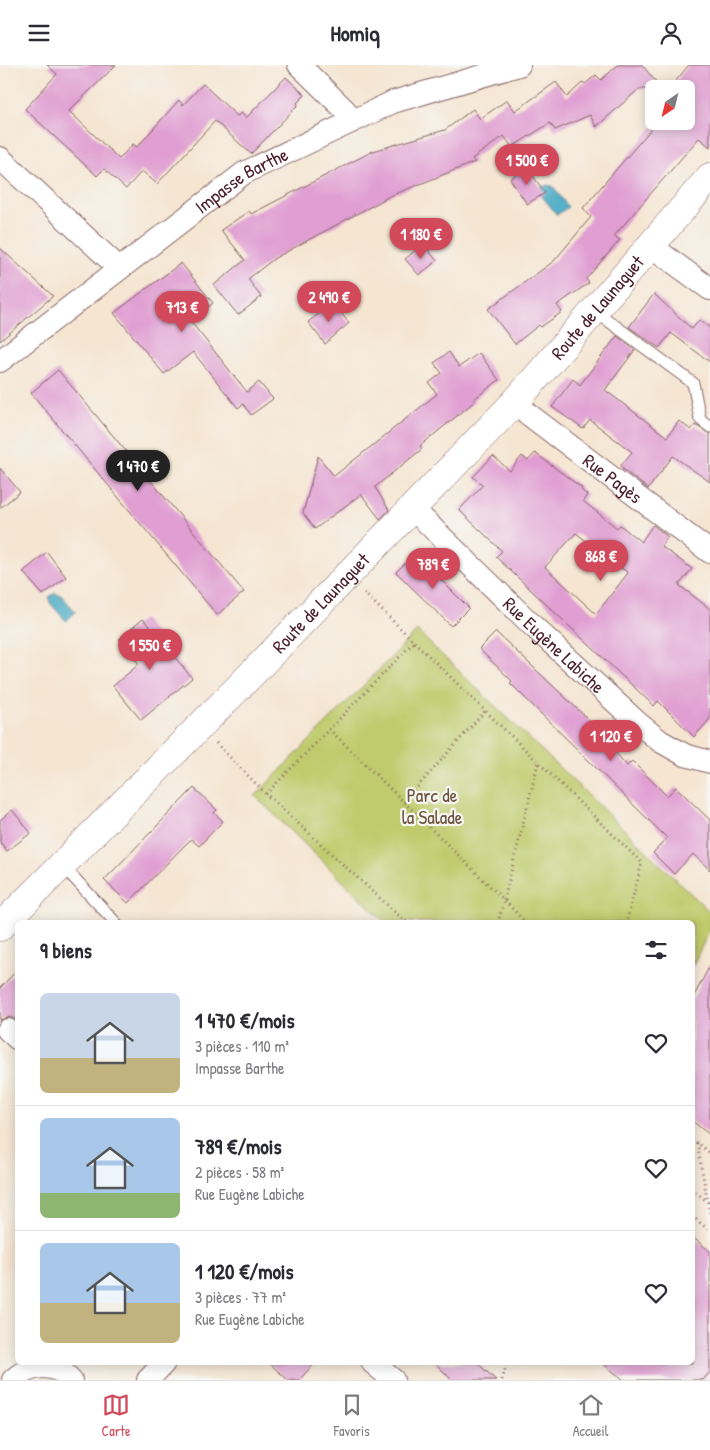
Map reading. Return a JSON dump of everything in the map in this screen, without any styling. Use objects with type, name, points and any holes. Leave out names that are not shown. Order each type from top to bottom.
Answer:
[{"type":"main road","name":"Route de Launaguet","points":[[0,927],[413,509],[516,401],[710,177]]},
{"type":"street","points":[[299,65],[345,110],[351,122]]},
{"type":"street","name":"Impasse Barthe","points":[[0,361],[244,173],[393,102],[519,65]]},
{"type":"street","points":[[0,158],[119,268]]},
{"type":"street","points":[[652,245],[710,289]]},
{"type":"street","name":"Rue Pagès","points":[[516,401],[528,414],[710,552]]},
{"type":"street","name":"Rue Eugène Labiche","points":[[413,509],[533,626],[638,723],[660,741],[685,755],[710,762]]},
{"type":"street","points":[[148,1380],[162,1365]]},
{"type":"street","points":[[375,1365],[393,1380]]},
{"type":"street","points":[[13,1380],[22,1372],[32,1368],[45,1367],[57,1369],[71,1380]]},
{"type":"lane","points":[[595,311],[693,383],[700,419],[710,427]]},
{"type":"lane","points":[[62,865],[113,920]]},
{"type":"path","points":[[346,577],[642,863],[627,920]]},
{"type":"path","points":[[266,794],[414,642]]},
{"type":"path","points":[[404,802],[485,711]]},
{"type":"path","points":[[199,727],[266,794],[404,920]]},
{"type":"path","points":[[329,729],[523,920]]},
{"type":"path","points":[[499,920],[538,762]]},
{"type":"path","points":[[697,1143],[710,1153]]},
{"type":"path","points":[[697,1143],[710,1214]]},
{"type":"path","points":[[695,1191],[709,1203]]},
{"type":"path","points":[[695,1218],[710,1231]]},
{"type":"path","points":[[502,1380],[506,1365]]},
{"type":"green space","name":"Parc de la Salade","points":[[417,631],[710,912],[710,929],[695,961],[695,920],[383,920],[255,796]]},
{"type":"water","points":[[547,185],[553,186],[568,207],[557,215],[541,195],[542,187]]},
{"type":"water","points":[[55,593],[61,595],[76,612],[66,621],[50,603],[49,597]]},
{"type":"building","points":[[47,65],[116,65],[69,111],[119,159],[133,144],[137,147],[179,100],[183,105],[203,84],[237,116],[241,113],[246,118],[286,77],[305,95],[297,103],[298,105],[251,154],[215,121],[157,184],[142,171],[126,189],[104,169],[97,176],[25,109],[57,74]]},
{"type":"building","points":[[618,65],[642,65],[654,80],[645,80],[645,89],[639,89],[596,127],[590,115],[555,130],[550,123],[512,147],[504,136],[472,159],[475,162],[390,196],[275,258],[248,279],[261,297],[238,315],[214,285],[245,260],[221,230],[249,211],[251,214],[373,151],[445,130],[473,109],[480,119],[507,100],[515,111],[556,82],[567,97],[583,82],[585,84],[596,75],[601,80]]},
{"type":"building","points":[[689,65],[710,65],[710,147],[699,138],[614,236],[620,240],[586,279],[589,283],[557,305],[562,312],[541,327],[539,325],[515,344],[488,309],[554,261],[591,217],[583,208],[650,130],[695,130],[695,80],[676,80]]},
{"type":"building","points":[[527,167],[545,193],[527,204],[510,179]]},
{"type":"building","points":[[423,244],[437,261],[419,275],[405,259]]},
{"type":"building","points":[[0,248],[53,296],[0,341]]},
{"type":"building","points":[[181,263],[213,303],[191,322],[247,392],[259,382],[273,399],[251,415],[243,404],[238,408],[193,352],[164,374],[114,313]]},
{"type":"building","points":[[654,294],[692,329],[699,320],[710,328],[710,362],[671,333],[659,348],[629,327]]},
{"type":"building","points":[[333,303],[349,323],[325,344],[308,322]]},
{"type":"building","points":[[617,336],[635,350],[605,390],[667,437],[679,421],[691,430],[695,425],[710,434],[710,482],[673,456],[648,489],[623,469],[621,465],[632,452],[590,420],[583,429],[552,407],[573,379],[580,385]]},
{"type":"building","points":[[449,352],[459,367],[479,353],[499,380],[474,399],[474,402],[420,446],[422,449],[375,487],[389,510],[380,519],[361,494],[315,529],[303,513],[318,456],[334,476],[437,394],[429,383],[442,373],[434,363]]},
{"type":"building","points":[[58,370],[244,592],[217,615],[31,393]]},
{"type":"building","points":[[535,453],[582,488],[581,490],[587,495],[583,501],[617,528],[620,525],[641,542],[653,525],[668,537],[661,546],[692,569],[679,585],[710,609],[710,719],[694,737],[658,701],[654,706],[496,557],[502,551],[459,510],[483,485],[473,477],[493,456],[510,471],[522,456],[528,461]],"holes":[[[576,533],[628,573],[596,614],[545,567]]]},
{"type":"building","points":[[0,468],[20,492],[0,508]]},
{"type":"building","points":[[47,552],[66,577],[43,595],[23,572]]},
{"type":"building","points":[[415,554],[469,608],[451,626],[396,572]]},
{"type":"building","points":[[143,619],[192,678],[141,720],[113,686],[139,664],[119,639]]},
{"type":"building","points":[[496,632],[607,737],[605,740],[627,766],[632,761],[667,796],[676,787],[710,820],[710,870],[693,854],[674,874],[653,853],[667,838],[510,683],[512,681],[479,649]]},
{"type":"building","points":[[194,788],[217,810],[214,813],[223,821],[199,846],[191,839],[128,903],[104,880]]},
{"type":"building","points":[[12,810],[31,833],[7,851],[0,842],[0,820]]},
{"type":"building","points":[[710,965],[710,1135],[695,1123],[695,994]]},
{"type":"building","points":[[15,972],[15,1019],[10,1017],[0,1020],[0,988]]},
{"type":"building","points":[[695,1239],[710,1251],[710,1372],[703,1380],[624,1380],[605,1365],[695,1365]]},
{"type":"building","points":[[271,1365],[313,1365],[299,1380],[288,1380]]},
{"type":"building","points":[[437,1365],[479,1365],[496,1380],[452,1380]]}]
